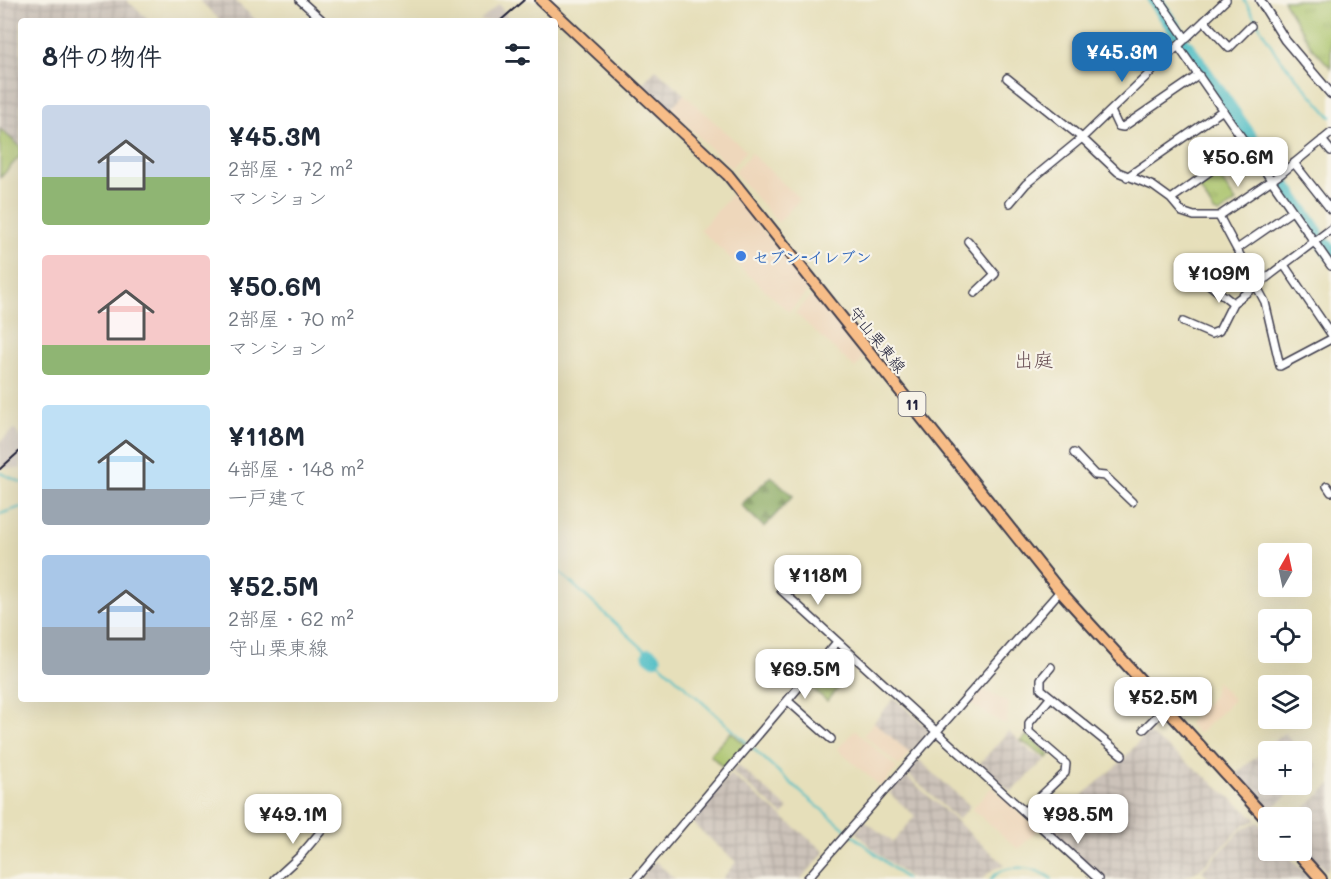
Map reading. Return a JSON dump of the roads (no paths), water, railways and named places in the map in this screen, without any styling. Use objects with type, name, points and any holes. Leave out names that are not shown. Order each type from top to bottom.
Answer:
[{"type":"main road","name":"守山栗東線","points":[[541,0],[728,175],[1060,591],[1258,810]]},
{"type":"main road","points":[[1305,861],[1321,879]]},
{"type":"street","points":[[300,0],[320,18]]},
{"type":"street","points":[[1159,0],[1186,39]]},
{"type":"street","points":[[1010,202],[1026,184],[1111,111],[1226,0]]},
{"type":"street","points":[[1260,0],[1285,40],[1331,94]]},
{"type":"street","points":[[1204,21],[1229,48],[1251,26]]},
{"type":"street","points":[[1178,46],[1331,266]]},
{"type":"street","points":[[1111,111],[1118,126],[1123,127],[1198,75]]},
{"type":"street","points":[[1008,78],[1082,138],[1109,165],[1127,177],[1153,186],[1171,199],[1182,212],[1194,216],[1219,216],[1294,164],[1331,133]]},
{"type":"street","points":[[1127,177],[1223,111]]},
{"type":"street","points":[[1322,140],[1331,151]]},
{"type":"street","points":[[1171,199],[1247,146]]},
{"type":"street","points":[[1294,164],[1331,210]]},
{"type":"street","points":[[1237,249],[1292,211]]},
{"type":"street","points":[[1219,216],[1257,283],[1280,366],[1331,339]]},
{"type":"street","points":[[1184,322],[1211,334],[1219,331],[1233,303],[1331,229]]},
{"type":"street","points":[[968,241],[995,274],[975,293]]},
{"type":"street","points":[[1284,265],[1331,334]]},
{"type":"street","points":[[1197,275],[1233,303]]},
{"type":"street","points":[[1074,453],[1095,475],[1105,476],[1132,502]]},
{"type":"street","points":[[781,590],[1098,879]]},
{"type":"street","points":[[807,879],[1060,591]]},
{"type":"street","points":[[636,879],[837,642]]},
{"type":"street","points":[[1051,667],[1041,679],[1041,689],[1122,755]]},
{"type":"street","points":[[1025,812],[1065,773],[1066,764],[1029,732],[1029,723],[1051,697]]},
{"type":"street","points":[[788,701],[831,739]]},
{"type":"street","points":[[1144,729],[1165,708]]},
{"type":"street","points":[[275,879],[300,856],[327,824]]},
{"type":"waterway","points":[[1155,0],[1181,38]]},
{"type":"waterway","points":[[1244,0],[1277,55],[1331,117]]},
{"type":"waterway","points":[[1187,47],[1275,173]]},
{"type":"waterway","points":[[1280,180],[1316,232]]},
{"type":"waterway","points":[[1325,245],[1331,254]]},
{"type":"waterway","points":[[0,473],[18,481]]},
{"type":"waterway","points":[[0,514],[18,508]]},
{"type":"waterway","points":[[558,571],[650,655]]},
{"type":"waterway","points":[[650,655],[654,658]]},
{"type":"waterway","points":[[654,658],[804,795],[906,879]]},
{"type":"waterway","points":[[991,879],[997,873],[1013,868],[1038,871],[1052,879]]},
{"type":"railway","points":[[503,18],[524,0]]},
{"type":"railway","points":[[0,469],[18,453]]},
{"type":"place","name":"セブン-イレブン","points":[[741,256]]},
{"type":"district","name":"出庭","points":[[1034,359]]}]
